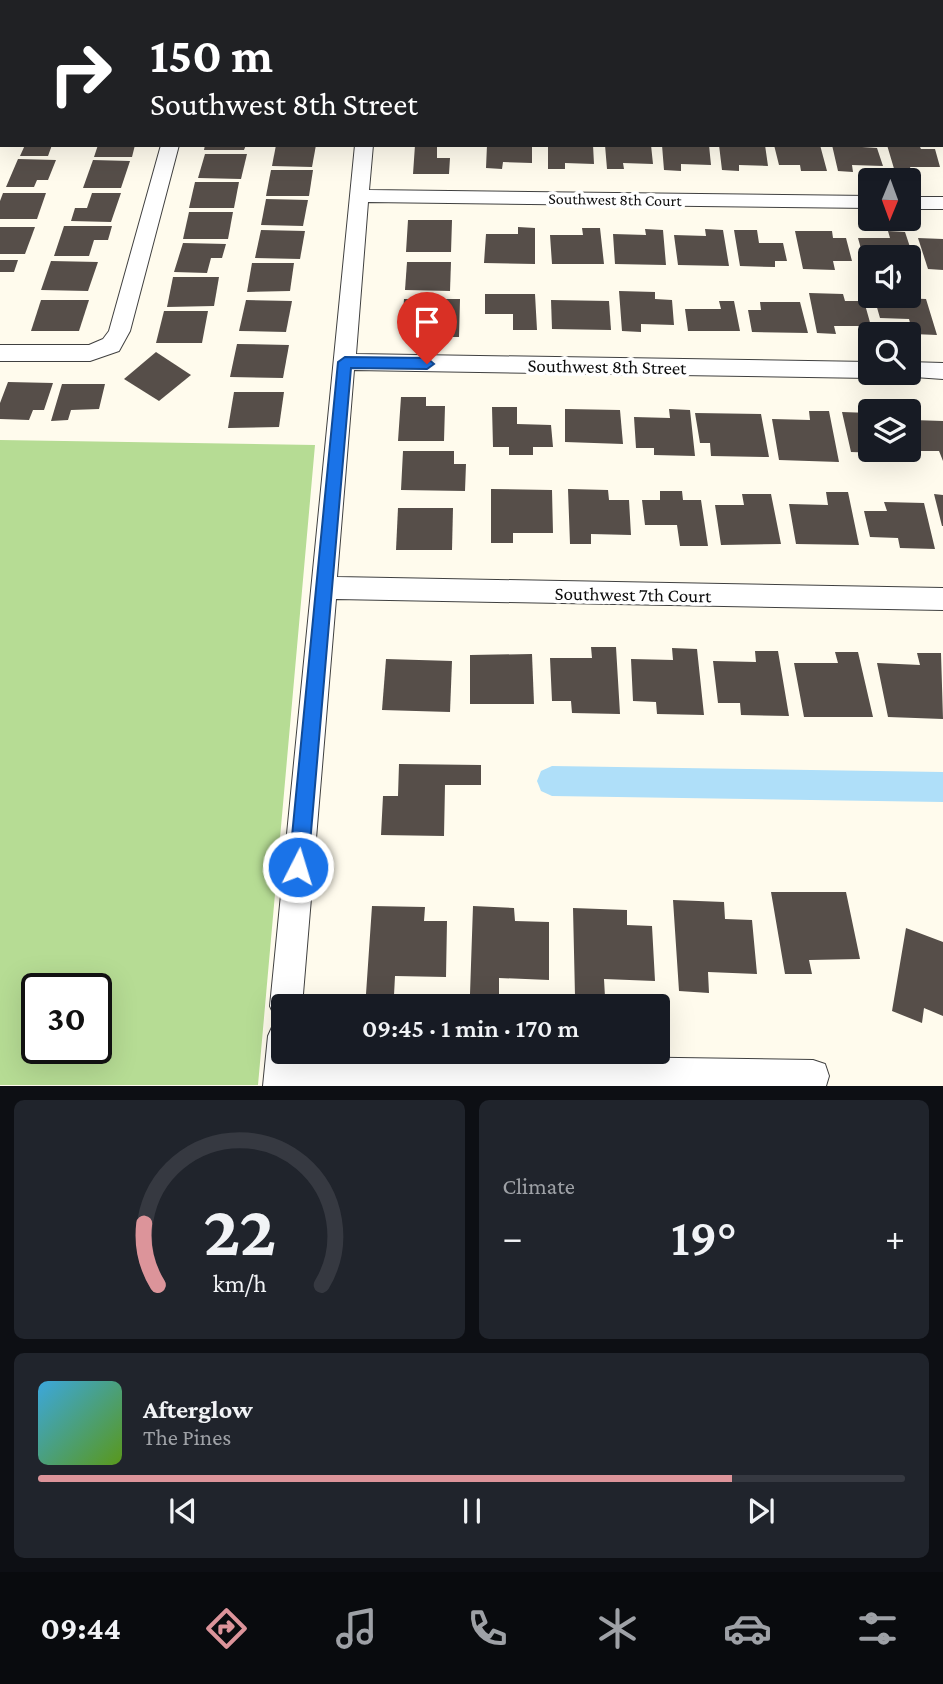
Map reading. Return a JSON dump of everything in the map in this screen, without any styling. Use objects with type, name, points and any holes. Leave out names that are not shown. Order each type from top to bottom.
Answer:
[{"type":"street","points":[[0,353],[90,353],[111,345],[119,331],[169,147]]},
{"type":"street","points":[[287,994],[365,147]]},
{"type":"street","name":"Southwest 8th Court","points":[[360,196],[858,202]]},
{"type":"street","points":[[921,203],[943,203]]},
{"type":"street","name":"Southwest 8th Street","points":[[345,362],[858,370]]},
{"type":"street","points":[[921,370],[943,371]]},
{"type":"street","name":"Southwest 7th Court","points":[[323,589],[943,599]]},
{"type":"street","points":[[322,1064],[813,1076]]},
{"type":"green space","points":[[0,440],[315,445],[258,1085],[0,1085]]},
{"type":"building","points":[[24,147],[51,147],[48,156],[20,156]]},
{"type":"building","points":[[97,147],[134,147],[132,157],[94,157]]},
{"type":"building","points":[[205,147],[245,147],[244,150],[204,150]]},
{"type":"building","points":[[276,147],[316,147],[312,167],[272,166]]},
{"type":"building","points":[[415,147],[437,147],[437,158],[450,158],[449,174],[413,174]]},
{"type":"building","points":[[487,147],[532,147],[532,163],[503,162],[502,169],[486,168]]},
{"type":"building","points":[[548,147],[593,147],[594,164],[565,163],[565,169],[548,169]]},
{"type":"building","points":[[605,147],[651,147],[653,164],[623,163],[624,169],[607,169]]},
{"type":"building","points":[[662,147],[709,147],[711,165],[681,164],[681,171],[664,170]]},
{"type":"building","points":[[719,147],[765,147],[768,166],[739,165],[739,171],[722,170]]},
{"type":"building","points":[[774,147],[821,147],[827,171],[801,171],[800,165],[779,165]]},
{"type":"building","points":[[832,147],[877,148],[883,166],[852,165],[853,172],[838,171]]},
{"type":"building","points":[[888,147],[935,149],[940,167],[894,168]]},
{"type":"building","points":[[205,154],[247,154],[241,179],[198,178]]},
{"type":"building","points":[[18,159],[56,160],[48,180],[37,180],[34,187],[6,187]]},
{"type":"building","points":[[93,160],[130,161],[121,188],[83,188]]},
{"type":"building","points":[[271,170],[313,170],[309,196],[266,196]]},
{"type":"building","points":[[195,182],[239,182],[234,208],[189,208]]},
{"type":"building","points":[[3,193],[46,193],[37,219],[0,219]]},
{"type":"building","points":[[92,193],[121,193],[111,222],[71,221],[75,208],[87,208]]},
{"type":"building","points":[[266,199],[308,200],[303,226],[261,225]]},
{"type":"building","points":[[189,212],[233,212],[228,239],[183,239]]},
{"type":"building","points":[[408,220],[452,220],[451,252],[406,252]]},
{"type":"building","points":[[64,226],[112,226],[108,240],[94,240],[89,256],[54,256]]},
{"type":"building","points":[[0,227],[35,227],[25,254],[0,254]]},
{"type":"building","points":[[518,227],[535,228],[535,264],[484,263],[486,234],[518,234]]},
{"type":"building","points":[[582,228],[600,228],[604,264],[552,264],[550,235],[583,235]]},
{"type":"building","points":[[645,229],[663,230],[666,265],[615,264],[613,234],[646,235]]},
{"type":"building","points":[[705,229],[723,230],[729,266],[678,265],[674,235],[706,236]]},
{"type":"building","points":[[261,230],[305,231],[300,259],[255,258]]},
{"type":"building","points":[[734,230],[757,230],[759,243],[783,243],[787,261],[775,261],[775,267],[740,266]]},
{"type":"building","points":[[795,231],[832,231],[833,238],[846,238],[852,261],[833,261],[835,270],[803,269]]},
{"type":"building","points":[[888,231],[905,232],[909,245],[860,245],[858,238],[890,238]]},
{"type":"building","points":[[918,238],[943,239],[943,270],[928,269]]},
{"type":"building","points":[[183,243],[226,244],[222,258],[211,258],[207,273],[174,272]]},
{"type":"building","points":[[0,260],[18,260],[14,272],[0,272]]},
{"type":"building","points":[[51,261],[98,262],[88,291],[41,290]]},
{"type":"building","points":[[407,262],[451,262],[450,291],[405,290]]},
{"type":"building","points":[[252,263],[294,263],[290,291],[247,292]]},
{"type":"building","points":[[173,277],[219,277],[214,306],[167,307]]},
{"type":"building","points":[[619,291],[655,292],[655,299],[672,300],[674,325],[641,324],[641,332],[622,331]]},
{"type":"building","points":[[809,293],[843,294],[845,301],[858,301],[858,308],[866,308],[870,322],[858,322],[858,326],[834,326],[836,334],[817,333]]},
{"type":"building","points":[[485,294],[535,294],[537,330],[513,330],[513,314],[485,314]]},
{"type":"building","points":[[404,299],[460,299],[459,337],[417,337],[419,310],[403,311]]},
{"type":"building","points":[[921,299],[926,299],[937,335],[921,334],[921,322],[880,318],[877,308],[921,308]]},
{"type":"building","points":[[41,300],[89,300],[79,331],[31,331]]},
{"type":"building","points":[[246,300],[292,301],[286,332],[239,331]]},
{"type":"building","points":[[551,300],[609,301],[611,330],[552,329]]},
{"type":"building","points":[[719,301],[734,301],[740,331],[688,331],[685,309],[721,309]]},
{"type":"building","points":[[760,302],[800,302],[808,333],[752,332],[748,310],[761,310]]},
{"type":"building","points":[[164,311],[208,311],[202,343],[156,343]]},
{"type":"building","points":[[237,344],[289,345],[283,378],[230,377]]},
{"type":"building","points":[[156,352],[191,375],[159,401],[124,379]]},
{"type":"building","points":[[8,382],[53,383],[44,410],[33,410],[29,420],[0,419],[0,403]]},
{"type":"building","points":[[62,384],[105,384],[99,409],[71,410],[68,420],[51,421]]},
{"type":"building","points":[[234,392],[284,392],[279,427],[228,428]]},
{"type":"building","points":[[401,397],[426,397],[426,406],[445,406],[444,441],[398,441]]},
{"type":"building","points":[[492,407],[517,407],[517,424],[551,425],[553,447],[533,447],[533,455],[509,455],[509,447],[493,447]]},
{"type":"building","points":[[565,409],[620,410],[623,444],[565,442]]},
{"type":"building","points":[[669,409],[690,410],[695,456],[654,455],[654,448],[636,448],[634,417],[670,418]]},
{"type":"building","points":[[809,411],[829,411],[839,462],[779,460],[772,419],[810,420]]},
{"type":"building","points":[[842,412],[858,413],[858,452],[851,452]]},
{"type":"building","points":[[695,413],[761,414],[769,457],[711,456],[710,443],[700,443]]},
{"type":"building","points":[[921,420],[943,421],[943,461],[939,451],[921,451]]},
{"type":"building","points":[[403,451],[454,451],[454,464],[466,464],[465,491],[401,490]]},
{"type":"building","points":[[491,489],[552,490],[553,533],[513,533],[513,543],[491,543]]},
{"type":"building","points":[[568,489],[608,490],[609,500],[629,500],[631,535],[591,534],[591,544],[570,544]]},
{"type":"building","points":[[660,491],[682,491],[683,500],[701,500],[708,546],[680,546],[677,525],[645,525],[642,500],[660,500]]},
{"type":"building","points":[[826,492],[848,492],[859,545],[796,544],[789,504],[828,505]]},
{"type":"building","points":[[742,494],[771,494],[781,544],[721,545],[715,505],[744,505]]},
{"type":"building","points":[[934,494],[943,495],[943,526],[942,526]]},
{"type":"building","points":[[884,502],[924,503],[935,549],[900,548],[898,538],[870,537],[864,511],[887,511]]},
{"type":"building","points":[[398,508],[453,508],[452,550],[396,550]]},
{"type":"building","points":[[591,647],[616,647],[620,714],[572,713],[571,701],[552,701],[550,658],[592,658]]},
{"type":"building","points":[[672,648],[697,649],[704,715],[657,714],[656,702],[633,701],[631,659],[673,660]]},
{"type":"building","points":[[755,651],[778,651],[789,716],[741,715],[740,703],[718,703],[713,661],[756,662]]},
{"type":"building","points":[[835,652],[858,652],[873,717],[804,717],[794,663],[838,663]]},
{"type":"building","points":[[917,653],[941,653],[943,719],[888,717],[877,663],[920,665]]},
{"type":"building","points":[[532,654],[534,704],[470,704],[470,655]]},
{"type":"building","points":[[386,659],[452,661],[450,712],[382,710]]},
{"type":"building","points":[[399,764],[481,765],[481,785],[445,785],[444,836],[381,835],[383,796],[398,796]]},
{"type":"building","points":[[771,892],[846,892],[860,959],[809,960],[812,974],[785,974]]},
{"type":"building","points":[[673,900],[724,902],[725,919],[752,920],[757,974],[708,972],[709,993],[679,991]]},
{"type":"building","points":[[372,906],[425,907],[424,921],[447,921],[446,977],[395,976],[394,994],[366,994]]},
{"type":"building","points":[[473,906],[514,908],[515,921],[549,922],[549,980],[499,978],[499,994],[470,994]]},
{"type":"building","points":[[573,908],[627,910],[627,925],[652,926],[655,981],[604,979],[605,994],[575,994]]},
{"type":"building","points":[[906,928],[943,942],[943,1016],[924,1008],[922,1023],[892,1011]]},
{"type":"waterway","points":[[552,781],[943,787]]},
{"type":"route","points":[[298,867],[345,362],[427,364]]}]
